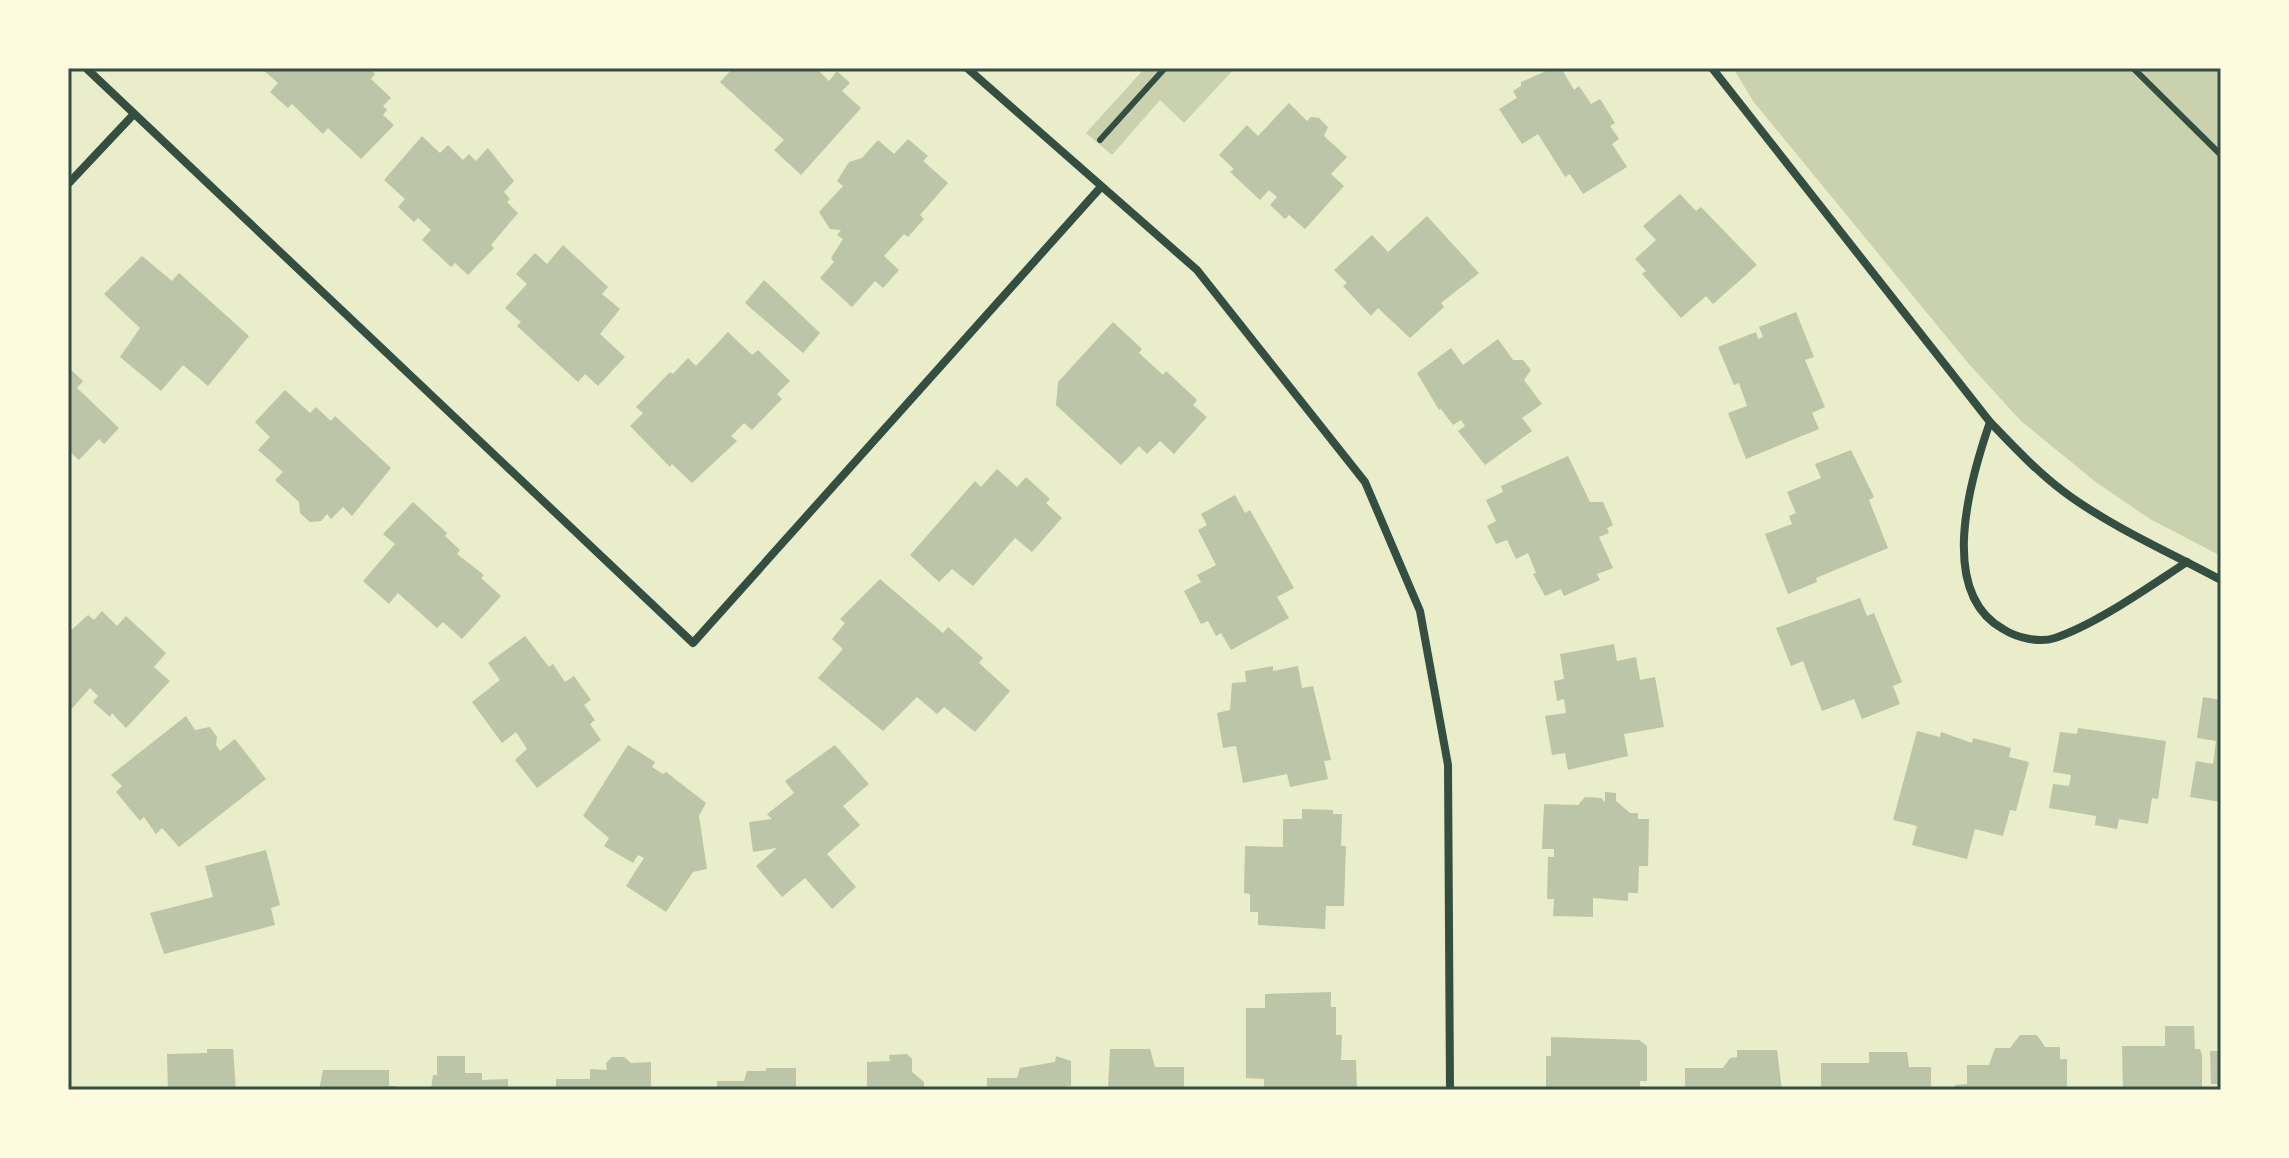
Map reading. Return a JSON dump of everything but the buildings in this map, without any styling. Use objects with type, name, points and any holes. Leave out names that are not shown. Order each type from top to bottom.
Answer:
[{"type":"street","points":[[86,68],[693,643],[1100,188]]},
{"type":"street","points":[[967,68],[1197,270],[1365,482],[1420,611],[1448,765],[1450,1090]]},
{"type":"street","points":[[1712,68],[1990,422],[2034,468],[2070,497],[2126,532],[2221,580]]},
{"type":"street","points":[[68,184],[133,115]]},
{"type":"street","points":[[1990,422],[1971,489],[1964,564],[1975,606],[1993,624],[2011,634],[2031,639],[2054,639],[2136,595],[2187,562]]},
{"type":"lane","points":[[1100,140],[1165,68]]},
{"type":"lane","points":[[2133,68],[2221,155]]},
{"type":"green space","points":[[1145,68],[1235,68],[1184,123],[1160,100],[1112,155],[1086,133]]},
{"type":"green space","points":[[1733,68],[2221,68],[2221,556],[2150,519],[2097,483],[2021,421],[1968,363],[1753,101]]}]
